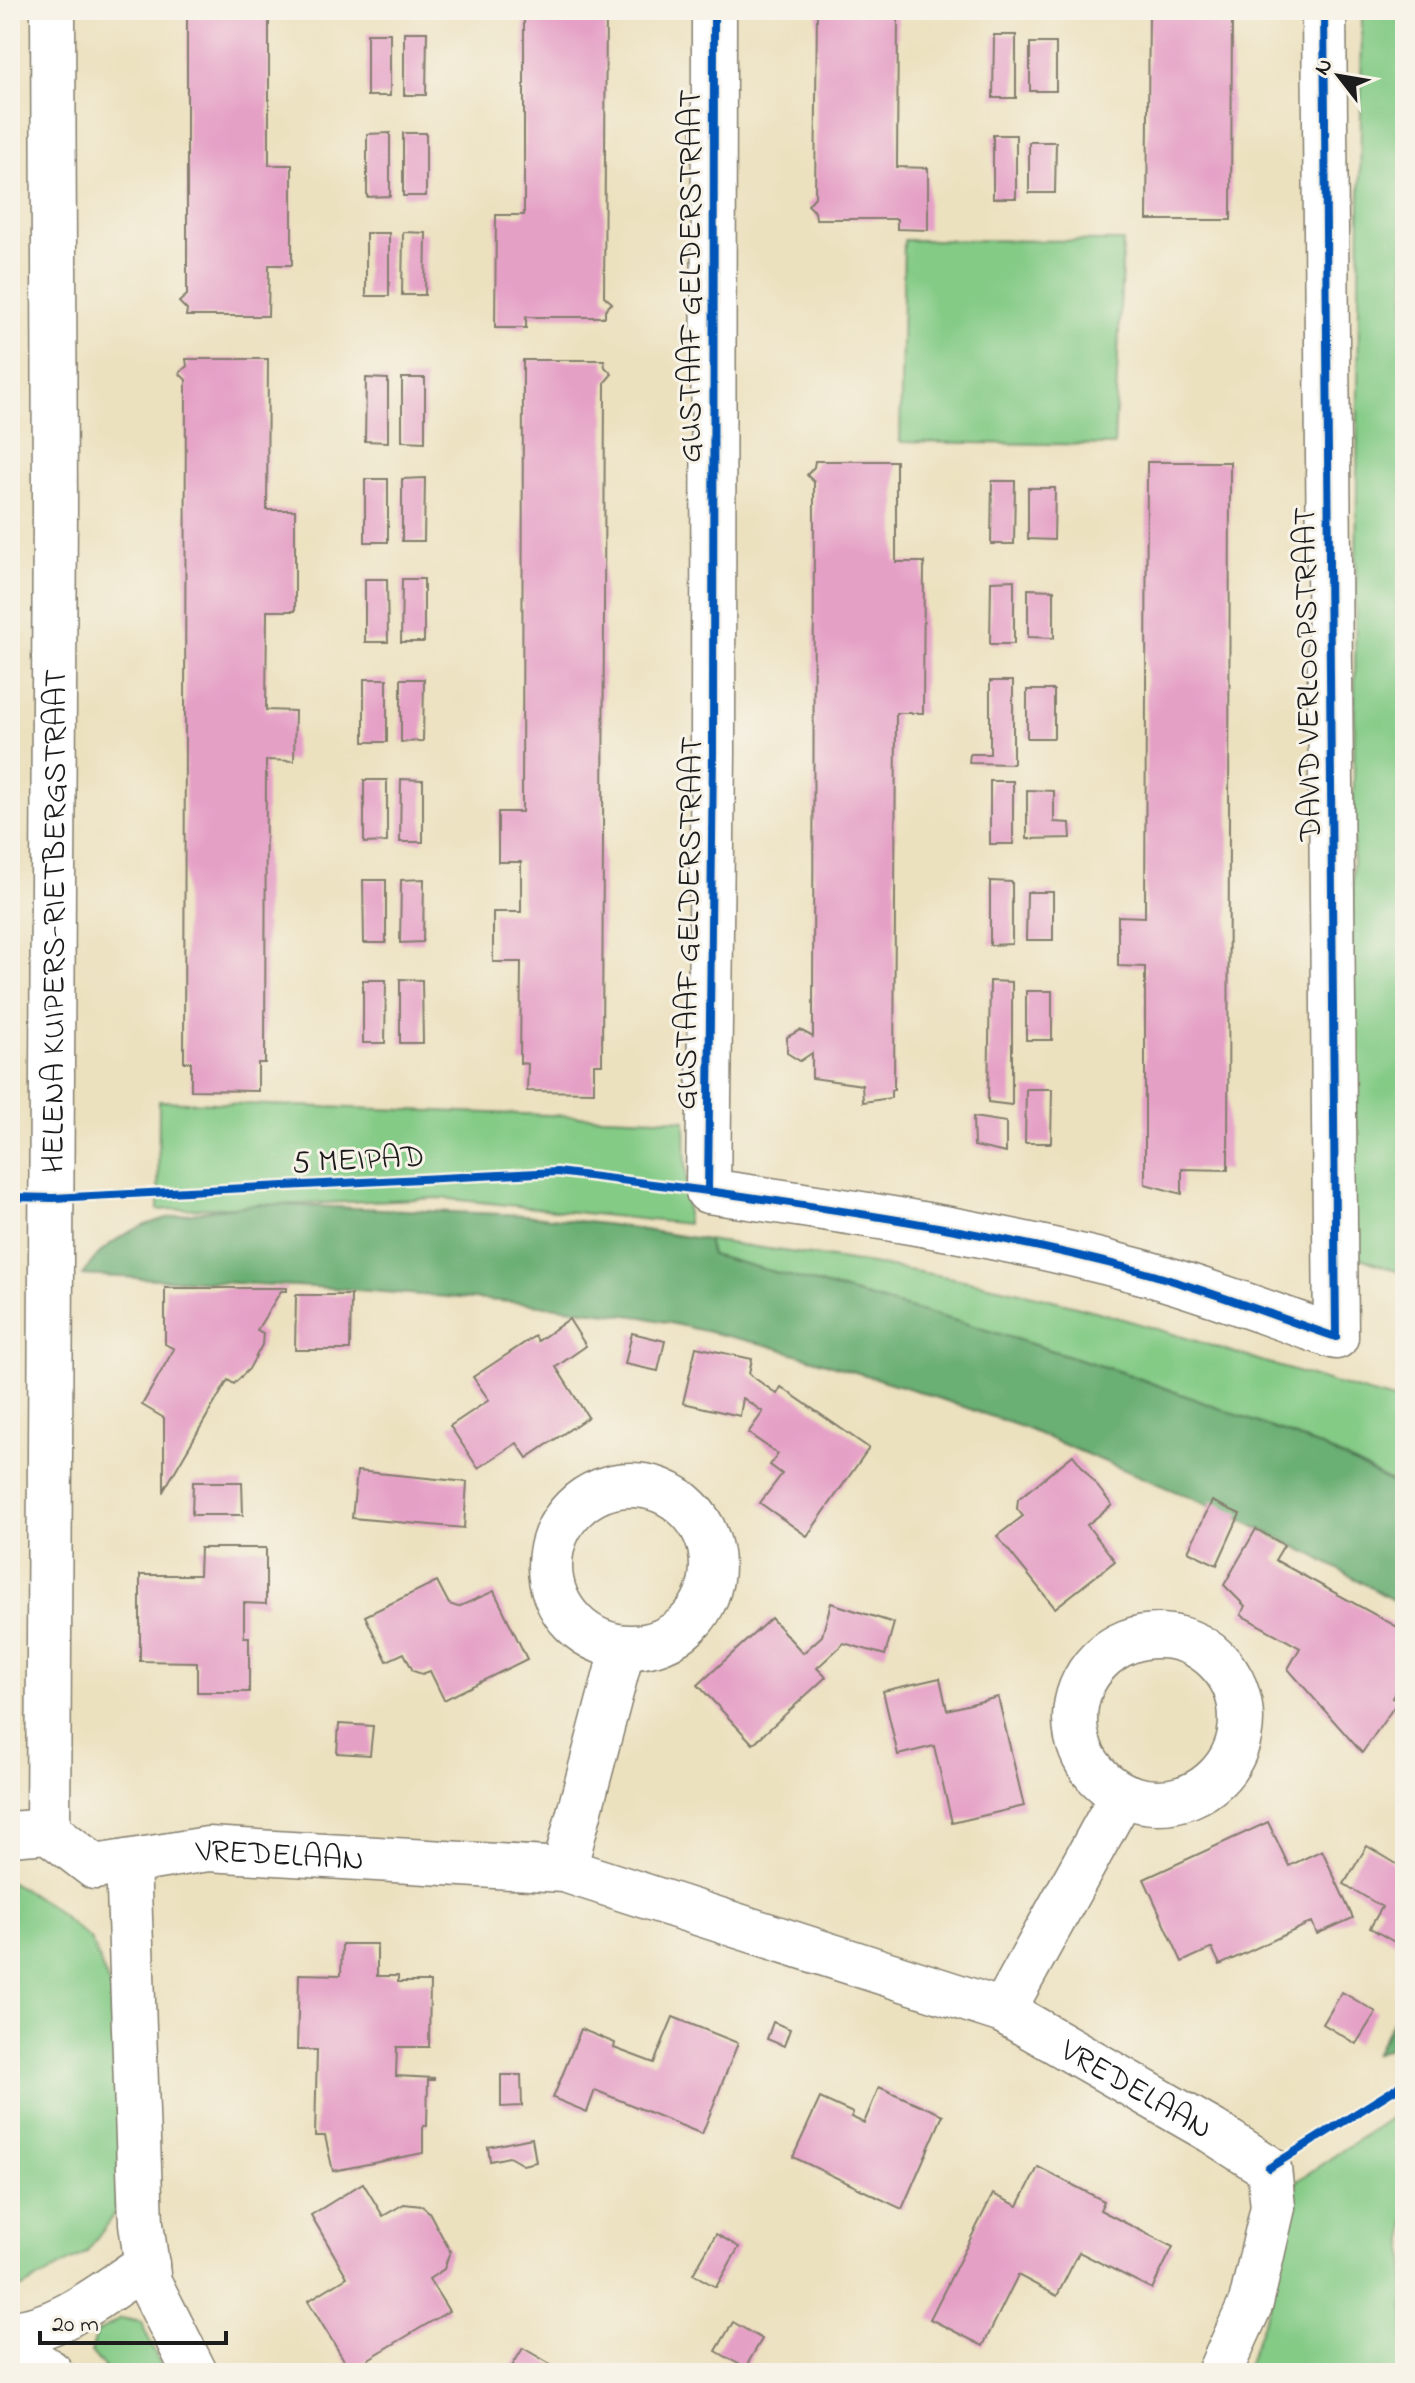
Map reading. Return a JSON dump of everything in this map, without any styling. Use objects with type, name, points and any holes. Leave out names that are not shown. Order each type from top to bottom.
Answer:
[{"type":"street","name":"HELENA KUIPERS-RIETBERGSTRAAT","points":[[29,1832],[55,505],[53,10]]},
{"type":"street","name":"GUSTAAF GELDERSTRAAT","points":[[714,10],[713,753],[708,1191],[902,1219],[1030,1245],[1141,1272],[1336,1337]]},
{"type":"street","name":"DAVID VERLOOPSTRAAT","points":[[1324,10],[1336,1337]]},
{"type":"street","points":[[564,1870],[623,1647]]},
{"type":"street","points":[[1003,2011],[1122,1795]]},
{"type":"street","name":"VREDELAAN","points":[[29,1832],[95,1867],[208,1849],[564,1870],[1003,2011],[1212,2131],[1269,2168],[1273,2207],[1251,2303],[1219,2373]]},
{"type":"street","points":[[128,1862],[141,2223],[149,2282],[195,2373]]},
{"type":"street","points":[[10,2333],[29,2332],[81,2308],[147,2264]]},
{"type":"street","points":[[10,2345],[51,2373]]},
{"type":"green space","points":[[1362,10],[1405,10],[1405,1274],[1349,1254]]},
{"type":"green space","points":[[904,240],[1123,241],[1114,445],[900,442]]},
{"type":"green space","points":[[159,1101],[685,1120],[687,1224],[441,1198],[158,1210]]},
{"type":"green space","points":[[260,1204],[525,1215],[707,1240],[711,1255],[964,1323],[1127,1374],[1320,1446],[1405,1489],[1405,1607],[1311,1554],[1227,1513],[1022,1427],[767,1345],[643,1317],[523,1303],[332,1288],[82,1275],[102,1251],[119,1238],[156,1221]]},
{"type":"green space","points":[[707,1240],[895,1268],[1007,1289],[1107,1315],[1405,1403],[1405,1489],[1320,1446],[1127,1374],[964,1323],[711,1255]]},
{"type":"green space","points":[[10,1881],[48,1904],[91,1940],[111,1990],[120,2150],[115,2214],[87,2252],[22,2288],[10,2285]]},
{"type":"green space","points":[[1405,1999],[1405,2041],[1374,2054]]},
{"type":"green space","points":[[1405,2108],[1405,2373],[1244,2373],[1268,2310],[1297,2181]]},
{"type":"green space","points":[[121,2318],[141,2322],[164,2373],[109,2373],[91,2352],[97,2333]]},
{"type":"building","points":[[187,10],[269,10],[269,165],[292,165],[292,265],[269,265],[268,316],[186,316],[187,310],[179,302],[187,295]]},
{"type":"building","points":[[524,10],[606,10],[604,296],[612,303],[605,310],[605,317],[526,317],[526,328],[495,328],[496,215],[524,215]]},
{"type":"building","points":[[817,10],[898,10],[897,167],[928,168],[928,230],[897,229],[897,219],[816,219],[815,212],[808,205],[815,197]]},
{"type":"building","points":[[1149,10],[1232,10],[1231,220],[1147,220]]},
{"type":"building","points":[[404,32],[427,32],[426,95],[404,95]]},
{"type":"building","points":[[367,33],[390,33],[390,96],[367,96]]},
{"type":"building","points":[[994,35],[1016,35],[1016,98],[993,98]]},
{"type":"building","points":[[1030,43],[1056,43],[1056,91],[1030,91]]},
{"type":"building","points":[[390,133],[390,196],[367,197],[367,134]]},
{"type":"building","points":[[403,133],[426,133],[426,196],[403,196]]},
{"type":"building","points":[[993,135],[1016,135],[1016,198],[993,198]]},
{"type":"building","points":[[1029,142],[1056,142],[1055,193],[1029,193]]},
{"type":"building","points":[[403,232],[426,233],[425,295],[402,295]]},
{"type":"building","points":[[366,233],[389,233],[389,296],[366,296]]},
{"type":"building","points":[[186,359],[268,359],[267,510],[295,510],[295,611],[267,611],[266,710],[295,711],[294,761],[266,760],[265,1063],[258,1063],[258,1091],[191,1090],[191,1062],[184,1062],[186,380],[179,373],[187,366]]},
{"type":"building","points":[[523,360],[604,360],[605,367],[612,374],[605,382],[602,1064],[594,1064],[594,1092],[527,1091],[528,1064],[520,1063],[521,962],[493,962],[493,912],[521,912],[521,862],[498,862],[498,812],[522,812]]},
{"type":"building","points":[[366,378],[388,379],[388,442],[365,441]]},
{"type":"building","points":[[402,378],[425,378],[425,442],[402,441]]},
{"type":"building","points":[[815,461],[896,461],[896,562],[924,562],[923,713],[896,713],[894,1090],[891,1090],[891,1098],[863,1102],[862,1085],[812,1078],[812,1053],[800,1061],[787,1053],[787,1037],[800,1030],[813,1037],[814,482],[807,475]]},
{"type":"building","points":[[1147,462],[1230,462],[1228,1170],[1182,1169],[1182,1194],[1145,1184],[1145,967],[1118,966],[1118,916],[1145,917]]},
{"type":"building","points":[[425,478],[424,541],[402,541],[402,479]]},
{"type":"building","points":[[365,479],[388,479],[388,542],[365,542]]},
{"type":"building","points":[[992,481],[1015,481],[1014,544],[991,544]]},
{"type":"building","points":[[1028,488],[1055,488],[1054,540],[1028,539]]},
{"type":"building","points":[[365,579],[387,579],[388,642],[365,642]]},
{"type":"building","points":[[402,579],[424,579],[424,642],[401,642]]},
{"type":"building","points":[[1014,580],[1014,644],[990,644],[991,581]]},
{"type":"building","points":[[1028,589],[1054,590],[1054,638],[1028,637]]},
{"type":"building","points":[[364,679],[387,679],[387,742],[364,742]]},
{"type":"building","points":[[401,679],[424,679],[423,741],[401,742]]},
{"type":"building","points":[[990,681],[1013,681],[1013,764],[969,763],[970,754],[990,754]]},
{"type":"building","points":[[1027,690],[1054,690],[1054,738],[1027,738]]},
{"type":"building","points":[[401,779],[423,780],[423,842],[400,842]]},
{"type":"building","points":[[364,780],[387,780],[387,842],[364,843]]},
{"type":"building","points":[[990,781],[1013,781],[1013,844],[990,844]]},
{"type":"building","points":[[1027,790],[1054,791],[1054,822],[1070,823],[1071,838],[1027,839]]},
{"type":"building","points":[[424,879],[423,942],[400,943],[401,880]]},
{"type":"building","points":[[363,880],[386,880],[386,943],[364,943]]},
{"type":"building","points":[[990,881],[1012,882],[1012,944],[990,945]]},
{"type":"building","points":[[1027,892],[1053,892],[1053,940],[1026,940]]},
{"type":"building","points":[[400,979],[422,980],[423,1043],[400,1043]]},
{"type":"building","points":[[363,980],[386,980],[385,1043],[363,1043]]},
{"type":"building","points":[[990,981],[1012,982],[1012,1105],[988,1102]]},
{"type":"building","points":[[1026,991],[1052,991],[1052,1040],[1026,1040]]},
{"type":"building","points":[[1026,1089],[1052,1089],[1051,1143],[1025,1143]]},
{"type":"building","points":[[973,1117],[1006,1122],[1006,1153],[974,1146]]},
{"type":"building","points":[[165,1288],[287,1288],[287,1291],[281,1291],[257,1330],[263,1333],[262,1345],[249,1369],[234,1384],[228,1380],[164,1490],[164,1418],[142,1405],[174,1349],[165,1344]]},
{"type":"building","points":[[296,1295],[351,1295],[350,1350],[295,1350]]},
{"type":"building","points":[[569,1319],[586,1346],[556,1367],[588,1417],[527,1458],[517,1443],[478,1468],[450,1426],[489,1400],[473,1377],[535,1336],[538,1341]]},
{"type":"building","points":[[632,1333],[665,1341],[658,1371],[625,1364]]},
{"type":"building","points":[[696,1347],[752,1359],[749,1374],[777,1394],[781,1387],[869,1448],[807,1536],[760,1503],[782,1474],[770,1465],[778,1454],[748,1433],[763,1412],[743,1398],[740,1416],[683,1403]]},
{"type":"building","points":[[1073,1455],[1112,1505],[1087,1525],[1115,1561],[1055,1608],[997,1536],[1023,1516],[1017,1509],[1018,1499]]},
{"type":"building","points":[[357,1471],[467,1482],[464,1528],[352,1518]]},
{"type":"building","points":[[193,1482],[242,1482],[243,1515],[192,1515]]},
{"type":"building","points":[[1212,1501],[1240,1514],[1217,1565],[1188,1551]]},
{"type":"building","points":[[1256,1529],[1284,1545],[1275,1560],[1405,1631],[1405,1674],[1392,1698],[1398,1701],[1362,1753],[1288,1669],[1300,1648],[1241,1615],[1245,1606],[1224,1585]]},
{"type":"building","points":[[200,1548],[266,1548],[266,1604],[244,1603],[244,1637],[249,1637],[249,1692],[197,1692],[197,1662],[140,1661],[140,1575],[199,1575]]},
{"type":"building","points":[[437,1581],[449,1604],[458,1607],[494,1591],[527,1659],[444,1700],[430,1671],[422,1674],[413,1671],[404,1653],[387,1661],[365,1616]]},
{"type":"building","points":[[831,1603],[894,1623],[885,1655],[844,1643],[817,1668],[826,1677],[753,1744],[698,1685],[771,1618],[803,1653],[822,1636]]},
{"type":"building","points":[[940,1678],[947,1710],[998,1697],[1024,1806],[952,1823],[934,1746],[898,1755],[883,1691]]},
{"type":"building","points":[[339,1724],[373,1726],[370,1755],[337,1753]]},
{"type":"building","points":[[1268,1822],[1289,1866],[1322,1850],[1353,1918],[1317,1934],[1312,1922],[1220,1965],[1212,1948],[1182,1962],[1144,1879]]},
{"type":"building","points":[[1367,1846],[1405,1869],[1405,1948],[1370,1928],[1382,1907],[1344,1884]]},
{"type":"building","points":[[342,1944],[377,1944],[377,1976],[398,1976],[398,1982],[430,1982],[429,2047],[397,2047],[396,2076],[434,2080],[428,2080],[423,2153],[333,2171],[325,2136],[315,2136],[317,2050],[297,2050],[299,1974],[341,1975]]},
{"type":"building","points":[[1342,1992],[1376,2012],[1356,2044],[1323,2024]]},
{"type":"building","points":[[673,2017],[738,2043],[702,2134],[595,2090],[587,2112],[553,2098],[581,2029],[615,2043],[614,2048],[654,2063]]},
{"type":"building","points":[[773,2022],[790,2029],[784,2046],[767,2039]]},
{"type":"building","points":[[501,2075],[521,2075],[522,2106],[501,2107]]},
{"type":"building","points":[[879,2087],[943,2115],[902,2209],[793,2157],[820,2098],[853,2113],[851,2117],[864,2123]]},
{"type":"building","points":[[532,2138],[536,2162],[523,2165],[509,2157],[490,2161],[488,2147]]},
{"type":"building","points":[[1038,2167],[1104,2201],[1100,2210],[1173,2247],[1152,2289],[1079,2252],[1057,2296],[1018,2275],[983,2346],[930,2319],[993,2194],[1018,2206]]},
{"type":"building","points":[[363,2183],[383,2216],[404,2204],[422,2206],[429,2212],[450,2251],[444,2269],[429,2279],[449,2311],[350,2370],[308,2301],[347,2277],[311,2215]]},
{"type":"building","points":[[716,2234],[739,2247],[716,2287],[693,2274]]},
{"type":"building","points":[[733,2322],[762,2339],[745,2368],[716,2351]]},
{"type":"building","points":[[523,2348],[566,2373],[508,2373]]},
{"type":"cycle path","points":[[714,10],[713,753],[708,1191],[1033,1245],[1189,1286],[1336,1337]]},
{"type":"cycle path","points":[[1324,10],[1336,1337]]},
{"type":"cycle path","name":"5 MEIPAD","points":[[10,1197],[53,1198],[557,1172],[708,1191]]},
{"type":"cycle path","points":[[1269,2168],[1405,2083]]}]
